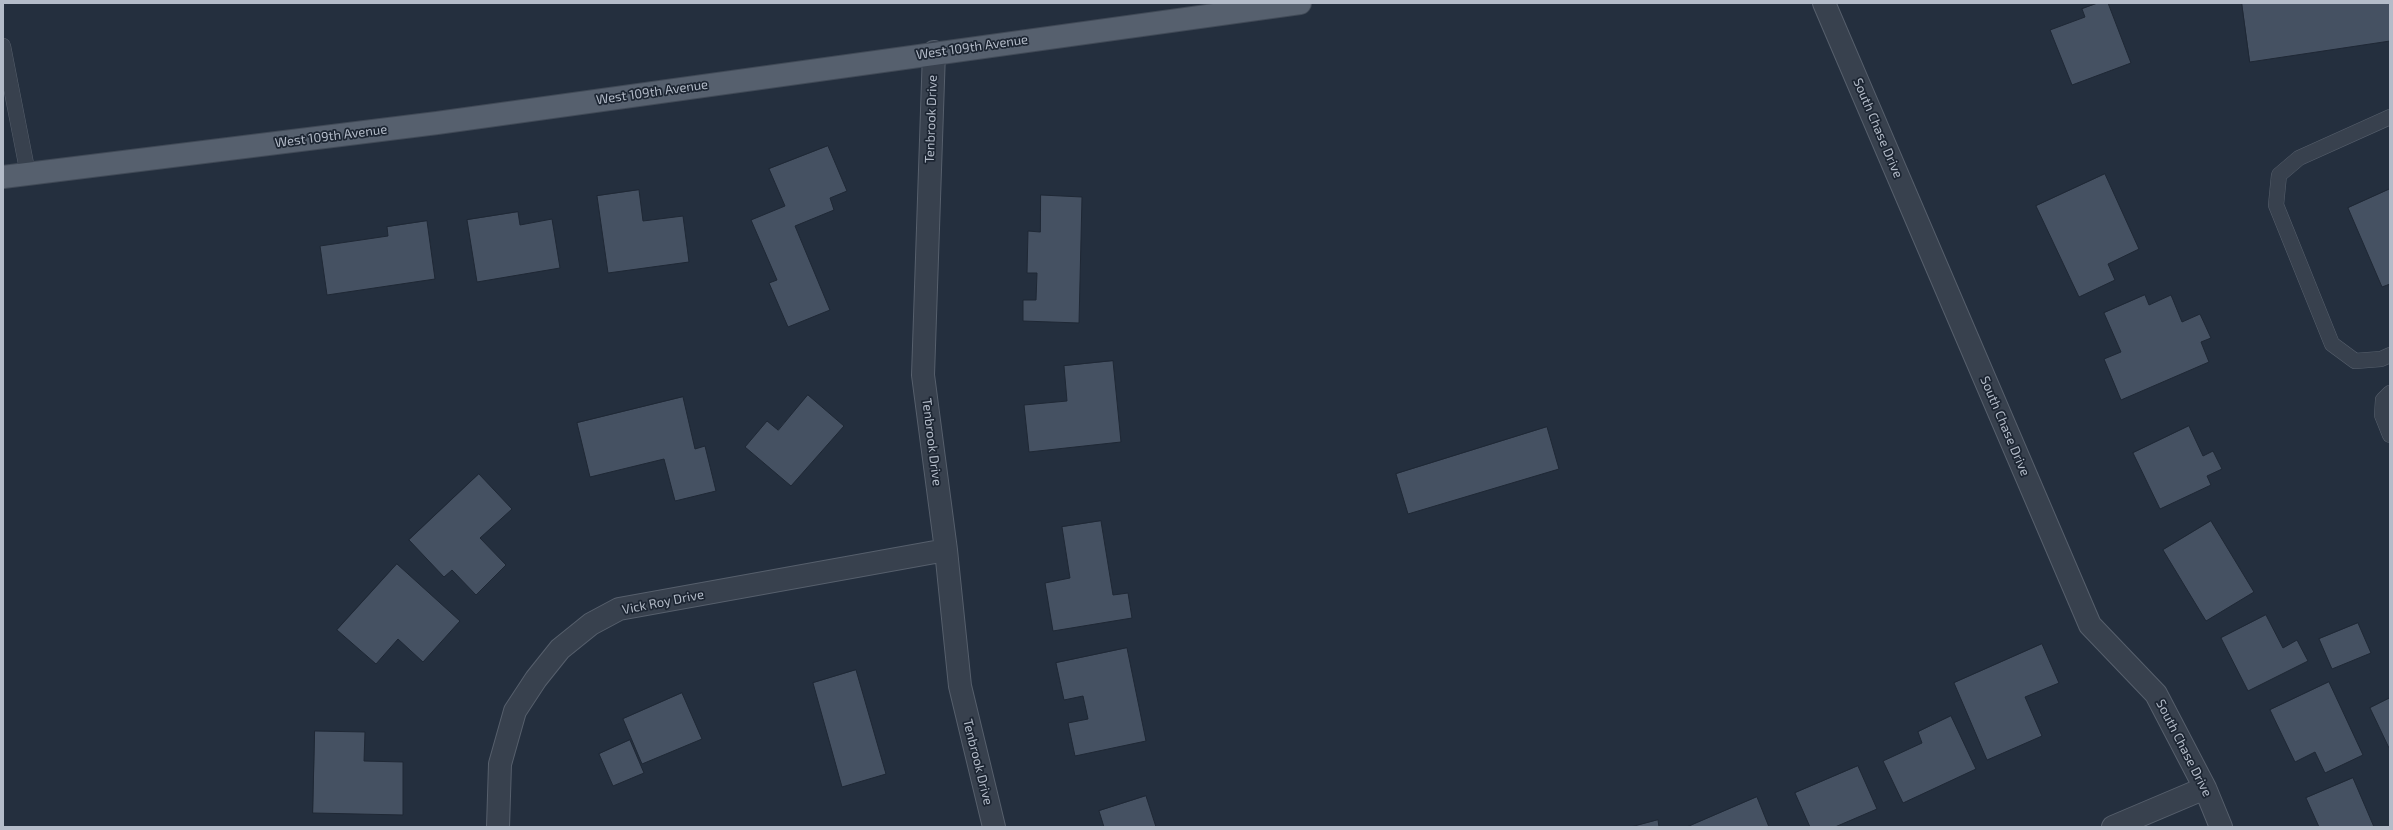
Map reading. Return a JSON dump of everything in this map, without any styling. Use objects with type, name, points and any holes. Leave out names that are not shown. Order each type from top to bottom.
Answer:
[{"type":"main road","name":"West 109th Avenue","points":[[3,177],[444,122],[934,52],[1300,3]]},
{"type":"street","name":"South Chase Drive","points":[[1824,3],[2090,625],[2156,694],[2205,788],[2221,827]]},
{"type":"street","name":"Tenbrook Drive","points":[[934,52],[923,375],[946,550],[960,686],[994,827]]},
{"type":"street","name":"Vick Roy Drive","points":[[498,827],[500,764],[515,711],[536,679],[560,649],[592,624],[619,609],[946,550]]},
{"type":"street","points":[[2113,827],[2205,788]]},
{"type":"lane","points":[[3,46],[28,174]]},
{"type":"lane","points":[[2390,117],[2299,158],[2279,175],[2276,206],[2332,344],[2355,361],[2381,359],[2390,355]]},
{"type":"lane","points":[[2390,393],[2383,400],[2382,415],[2390,435]]},
{"type":"building","points":[[2098,3],[2108,3],[2131,63],[2072,85],[2050,30],[2085,17],[2082,9]]},
{"type":"building","points":[[2242,3],[2390,3],[2390,41],[2250,62]]},
{"type":"building","points":[[828,146],[847,191],[830,198],[834,210],[795,226],[830,310],[788,327],[769,283],[777,280],[751,220],[785,206],[769,169]]},
{"type":"building","points":[[2105,174],[2139,249],[2108,264],[2115,280],[2079,297],[2036,206]]},
{"type":"building","points":[[2390,189],[2390,284],[2382,287],[2348,208]]},
{"type":"building","points":[[639,190],[643,221],[683,216],[689,262],[608,273],[597,196]]},
{"type":"building","points":[[1041,195],[1082,197],[1079,323],[1023,321],[1023,300],[1036,300],[1037,273],[1027,273],[1028,231],[1040,232]]},
{"type":"building","points":[[518,212],[520,225],[552,219],[560,268],[477,282],[467,220]]},
{"type":"building","points":[[427,221],[435,279],[327,295],[320,246],[388,236],[387,227]]},
{"type":"building","points":[[2145,295],[2149,305],[2171,295],[2182,322],[2200,314],[2211,338],[2201,342],[2209,362],[2121,400],[2104,359],[2121,352],[2104,313]]},
{"type":"building","points":[[1113,361],[1121,442],[1029,452],[1024,405],[1067,401],[1064,366]]},
{"type":"building","points":[[808,395],[844,426],[791,486],[745,447],[767,421],[778,430]]},
{"type":"building","points":[[683,397],[695,449],[705,446],[716,491],[675,501],[664,459],[590,477],[577,423]]},
{"type":"building","points":[[2189,426],[2203,456],[2213,451],[2222,469],[2207,476],[2211,485],[2160,509],[2133,453]]},
{"type":"building","points":[[1547,427],[1559,469],[1408,514],[1396,474]]},
{"type":"building","points":[[479,474],[512,509],[480,538],[506,565],[476,595],[452,570],[444,577],[409,540]]},
{"type":"building","points":[[1101,521],[1113,595],[1128,593],[1132,618],[1053,631],[1045,583],[1070,578],[1062,527]]},
{"type":"building","points":[[2211,521],[2254,592],[2206,621],[2163,550]]},
{"type":"building","points":[[397,564],[460,621],[423,662],[398,639],[376,664],[337,630]]},
{"type":"building","points":[[2266,615],[2283,648],[2297,640],[2308,661],[2248,691],[2221,638]]},
{"type":"building","points":[[2358,623],[2371,653],[2332,669],[2319,639]]},
{"type":"building","points":[[2042,644],[2059,683],[2025,697],[2042,736],[1987,760],[1954,683]]},
{"type":"building","points":[[1127,648],[1146,741],[1075,756],[1068,723],[1088,719],[1083,696],[1064,700],[1056,663]]},
{"type":"building","points":[[856,670],[886,774],[842,787],[813,683]]},
{"type":"building","points":[[2329,682],[2363,755],[2325,773],[2315,752],[2295,762],[2270,710]]},
{"type":"building","points":[[682,693],[702,739],[642,764],[623,719]]},
{"type":"building","points":[[2390,698],[2390,747],[2389,748],[2370,708]]},
{"type":"building","points":[[1951,716],[1976,769],[1903,803],[1883,761],[1922,743],[1918,732]]},
{"type":"building","points":[[315,731],[365,732],[364,761],[403,762],[403,815],[313,813]]},
{"type":"building","points":[[630,740],[644,773],[613,786],[599,754]]},
{"type":"building","points":[[1858,766],[1877,809],[1835,827],[1810,827],[1795,793]]},
{"type":"building","points":[[2353,778],[2374,827],[2319,827],[2306,798]]},
{"type":"building","points":[[1146,796],[1156,827],[1104,827],[1099,811]]},
{"type":"building","points":[[1757,797],[1769,827],[1687,827]]},
{"type":"building","points":[[1658,820],[1659,827],[1631,827]]}]
